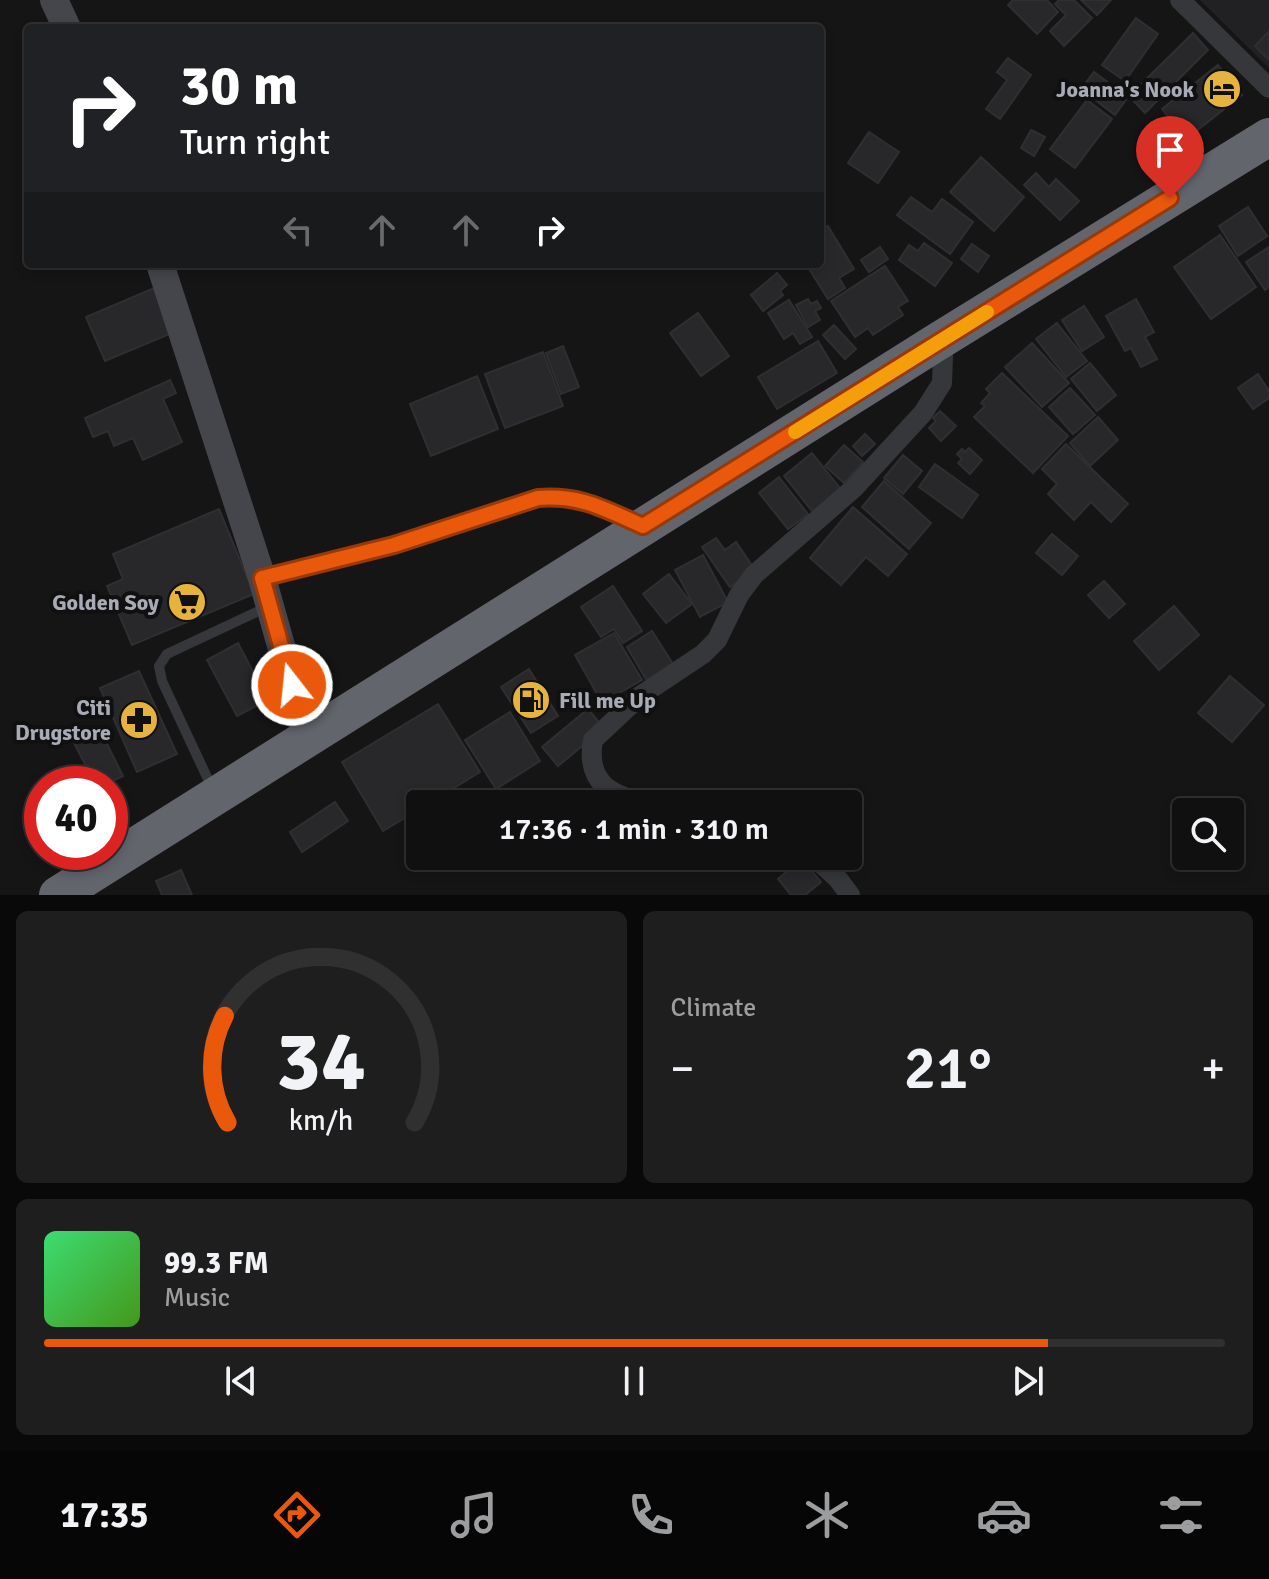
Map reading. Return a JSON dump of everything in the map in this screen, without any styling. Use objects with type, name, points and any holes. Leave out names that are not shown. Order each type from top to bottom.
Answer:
[{"type":"highway","points":[[58,895],[643,526],[1269,137]]},
{"type":"street","points":[[54,0],[65,24]]},
{"type":"street","points":[[1180,0],[1269,88]]},
{"type":"street","points":[[161,268],[262,578],[307,738]]},
{"type":"street","points":[[608,790],[592,763],[593,740],[640,696],[703,654],[717,640],[739,595],[754,575],[854,488],[923,413],[942,383],[943,357],[937,342]]},
{"type":"street","points":[[828,870],[850,895]]},
{"type":"lane","points":[[262,578],[394,545],[538,498],[562,496],[584,500],[643,526]]},
{"type":"lane","points":[[215,796],[162,681],[159,666],[167,654],[270,605]]},
{"type":"shaded area","points":[[1200,0],[1269,0],[1269,68]]},
{"type":"building","points":[[1013,0],[1047,0],[1058,12],[1037,34],[1008,5]]},
{"type":"building","points":[[1059,0],[1074,0],[1092,18],[1064,46],[1050,31],[1066,15],[1055,4]]},
{"type":"building","points":[[1081,0],[1111,0],[1097,15]]},
{"type":"building","points":[[1136,18],[1158,34],[1125,81],[1102,65]]},
{"type":"building","points":[[1269,31],[1269,60],[1255,46]]},
{"type":"building","points":[[1193,33],[1208,50],[1145,113],[1129,96]]},
{"type":"building","points":[[1008,58],[1031,75],[1000,119],[986,109],[1007,80],[997,72]]},
{"type":"building","points":[[1218,65],[1242,95],[1186,139],[1162,109]]},
{"type":"building","points":[[1094,72],[1128,97],[1115,115],[1081,89]]},
{"type":"building","points":[[1087,100],[1112,119],[1075,168],[1050,149]]},
{"type":"building","points":[[1031,130],[1045,137],[1034,156],[1021,148]]},
{"type":"building","points":[[869,132],[899,152],[878,183],[848,163]]},
{"type":"building","points":[[981,157],[1024,197],[994,231],[950,192]]},
{"type":"building","points":[[1036,173],[1049,187],[1056,179],[1079,201],[1060,220],[1024,185]]},
{"type":"building","points":[[911,197],[932,212],[942,199],[973,222],[950,254],[897,215]]},
{"type":"building","points":[[1248,207],[1267,236],[1238,256],[1219,226]]},
{"type":"building","points":[[828,226],[854,269],[839,278],[845,288],[828,299],[809,268],[824,268],[824,228]]},
{"type":"building","points":[[1220,235],[1256,287],[1211,319],[1174,267]]},
{"type":"building","points":[[924,243],[952,263],[935,286],[899,260],[909,245],[918,251]]},
{"type":"building","points":[[972,244],[989,256],[978,272],[961,259]]},
{"type":"building","points":[[880,247],[888,259],[869,272],[861,260]]},
{"type":"building","points":[[1269,247],[1269,287],[1265,290],[1246,262]]},
{"type":"building","points":[[885,266],[908,301],[898,307],[903,315],[873,335],[868,328],[855,337],[831,301]]},
{"type":"building","points":[[777,273],[787,285],[780,291],[783,295],[763,311],[751,295]]},
{"type":"building","points":[[154,288],[172,333],[105,361],[86,317]]},
{"type":"building","points":[[808,299],[811,304],[817,301],[821,308],[815,311],[820,320],[808,327],[796,305]]},
{"type":"building","points":[[1136,299],[1154,332],[1145,337],[1157,359],[1141,367],[1131,348],[1125,351],[1106,316]]},
{"type":"building","points":[[789,300],[812,337],[800,344],[793,333],[784,339],[768,313]]},
{"type":"building","points":[[1084,306],[1104,337],[1082,351],[1062,320]]},
{"type":"building","points":[[698,313],[729,356],[701,376],[670,333]]},
{"type":"building","points":[[1057,323],[1087,361],[1066,377],[1036,339]]},
{"type":"building","points":[[834,325],[856,349],[845,359],[823,335]]},
{"type":"building","points":[[818,341],[837,373],[777,409],[758,377]]},
{"type":"building","points":[[1032,343],[1069,383],[1042,407],[1005,367]]},
{"type":"building","points":[[563,346],[579,387],[561,394],[546,353]]},
{"type":"building","points":[[543,352],[563,406],[505,428],[485,374]]},
{"type":"building","points":[[1090,363],[1116,395],[1097,411],[1071,379]]},
{"type":"building","points":[[1002,373],[1068,436],[1033,473],[974,417],[985,406],[981,403],[990,393],[986,389]]},
{"type":"building","points":[[1258,374],[1269,391],[1269,398],[1253,409],[1238,388]]},
{"type":"building","points":[[477,376],[498,429],[431,456],[410,404]]},
{"type":"building","points":[[170,380],[176,393],[163,399],[182,442],[143,460],[133,438],[114,446],[108,431],[93,437],[85,418]]},
{"type":"building","points":[[1070,388],[1095,415],[1073,434],[1049,407]]},
{"type":"building","points":[[940,411],[956,426],[941,441],[929,428]]},
{"type":"building","points":[[1098,417],[1118,440],[1090,466],[1070,443]]},
{"type":"building","points":[[865,434],[875,444],[862,456],[853,446]]},
{"type":"building","points":[[1066,444],[1128,504],[1111,522],[1091,502],[1074,520],[1048,494],[1057,484],[1042,469]]},
{"type":"building","points":[[844,445],[863,462],[844,483],[825,466]]},
{"type":"building","points":[[969,448],[982,460],[970,474],[958,463],[962,459],[957,454]]},
{"type":"building","points":[[812,453],[844,493],[816,516],[784,476]]},
{"type":"building","points":[[903,455],[922,471],[903,494],[884,478]]},
{"type":"building","points":[[935,464],[978,495],[962,518],[919,487]]},
{"type":"building","points":[[779,477],[808,514],[788,529],[759,493]]},
{"type":"building","points":[[884,481],[931,523],[909,549],[862,507]]},
{"type":"building","points":[[853,507],[907,554],[888,576],[866,557],[841,585],[810,558]]},
{"type":"building","points":[[219,509],[254,594],[132,645],[107,586],[123,579],[113,554]]},
{"type":"building","points":[[1052,534],[1078,556],[1062,575],[1036,553]]},
{"type":"building","points":[[716,538],[725,550],[736,542],[755,570],[730,587],[702,547]]},
{"type":"building","points":[[703,555],[728,602],[700,617],[675,570]]},
{"type":"building","points":[[669,574],[692,604],[666,623],[643,594]]},
{"type":"building","points":[[1104,581],[1125,604],[1109,618],[1088,595]]},
{"type":"building","points":[[613,586],[642,631],[623,643],[614,629],[601,637],[581,607]]},
{"type":"building","points":[[1174,606],[1199,635],[1159,670],[1134,641]]},
{"type":"building","points":[[652,631],[673,664],[647,681],[627,647]]},
{"type":"building","points":[[614,633],[642,680],[602,703],[575,655]]},
{"type":"building","points":[[238,643],[268,700],[237,716],[207,660]]},
{"type":"building","points":[[529,669],[558,716],[531,733],[501,687]]},
{"type":"building","points":[[139,671],[177,754],[137,772],[100,688]]},
{"type":"building","points":[[1230,676],[1264,705],[1232,742],[1198,713]]},
{"type":"building","points":[[438,704],[480,772],[451,790],[406,790],[406,817],[383,831],[342,762]]},
{"type":"building","points":[[588,709],[604,728],[558,766],[542,747]]},
{"type":"building","points":[[510,712],[540,761],[496,789],[465,740]]},
{"type":"building","points":[[98,726],[118,766],[86,766],[72,739]]},
{"type":"building","points":[[335,802],[348,821],[302,852],[290,832]]},
{"type":"building","points":[[181,870],[192,895],[162,895],[156,881]]},
{"type":"building","points":[[789,870],[811,870],[821,882],[805,895],[791,895],[778,879]]},
{"type":"slow traffic","points":[[795,432],[987,312]]},
{"type":"place","name":"Joanna's Nook","points":[[1222,89]]},
{"type":"place","name":"Golden Soy","points":[[187,602]]},
{"type":"place","name":"Fill me Up","points":[[531,700]]},
{"type":"place","name":"Citi Drugstore","points":[[139,720]]},
{"type":"route","points":[[292,685],[262,578],[394,545],[538,498],[562,496],[584,500],[643,526],[1170,198]]}]
